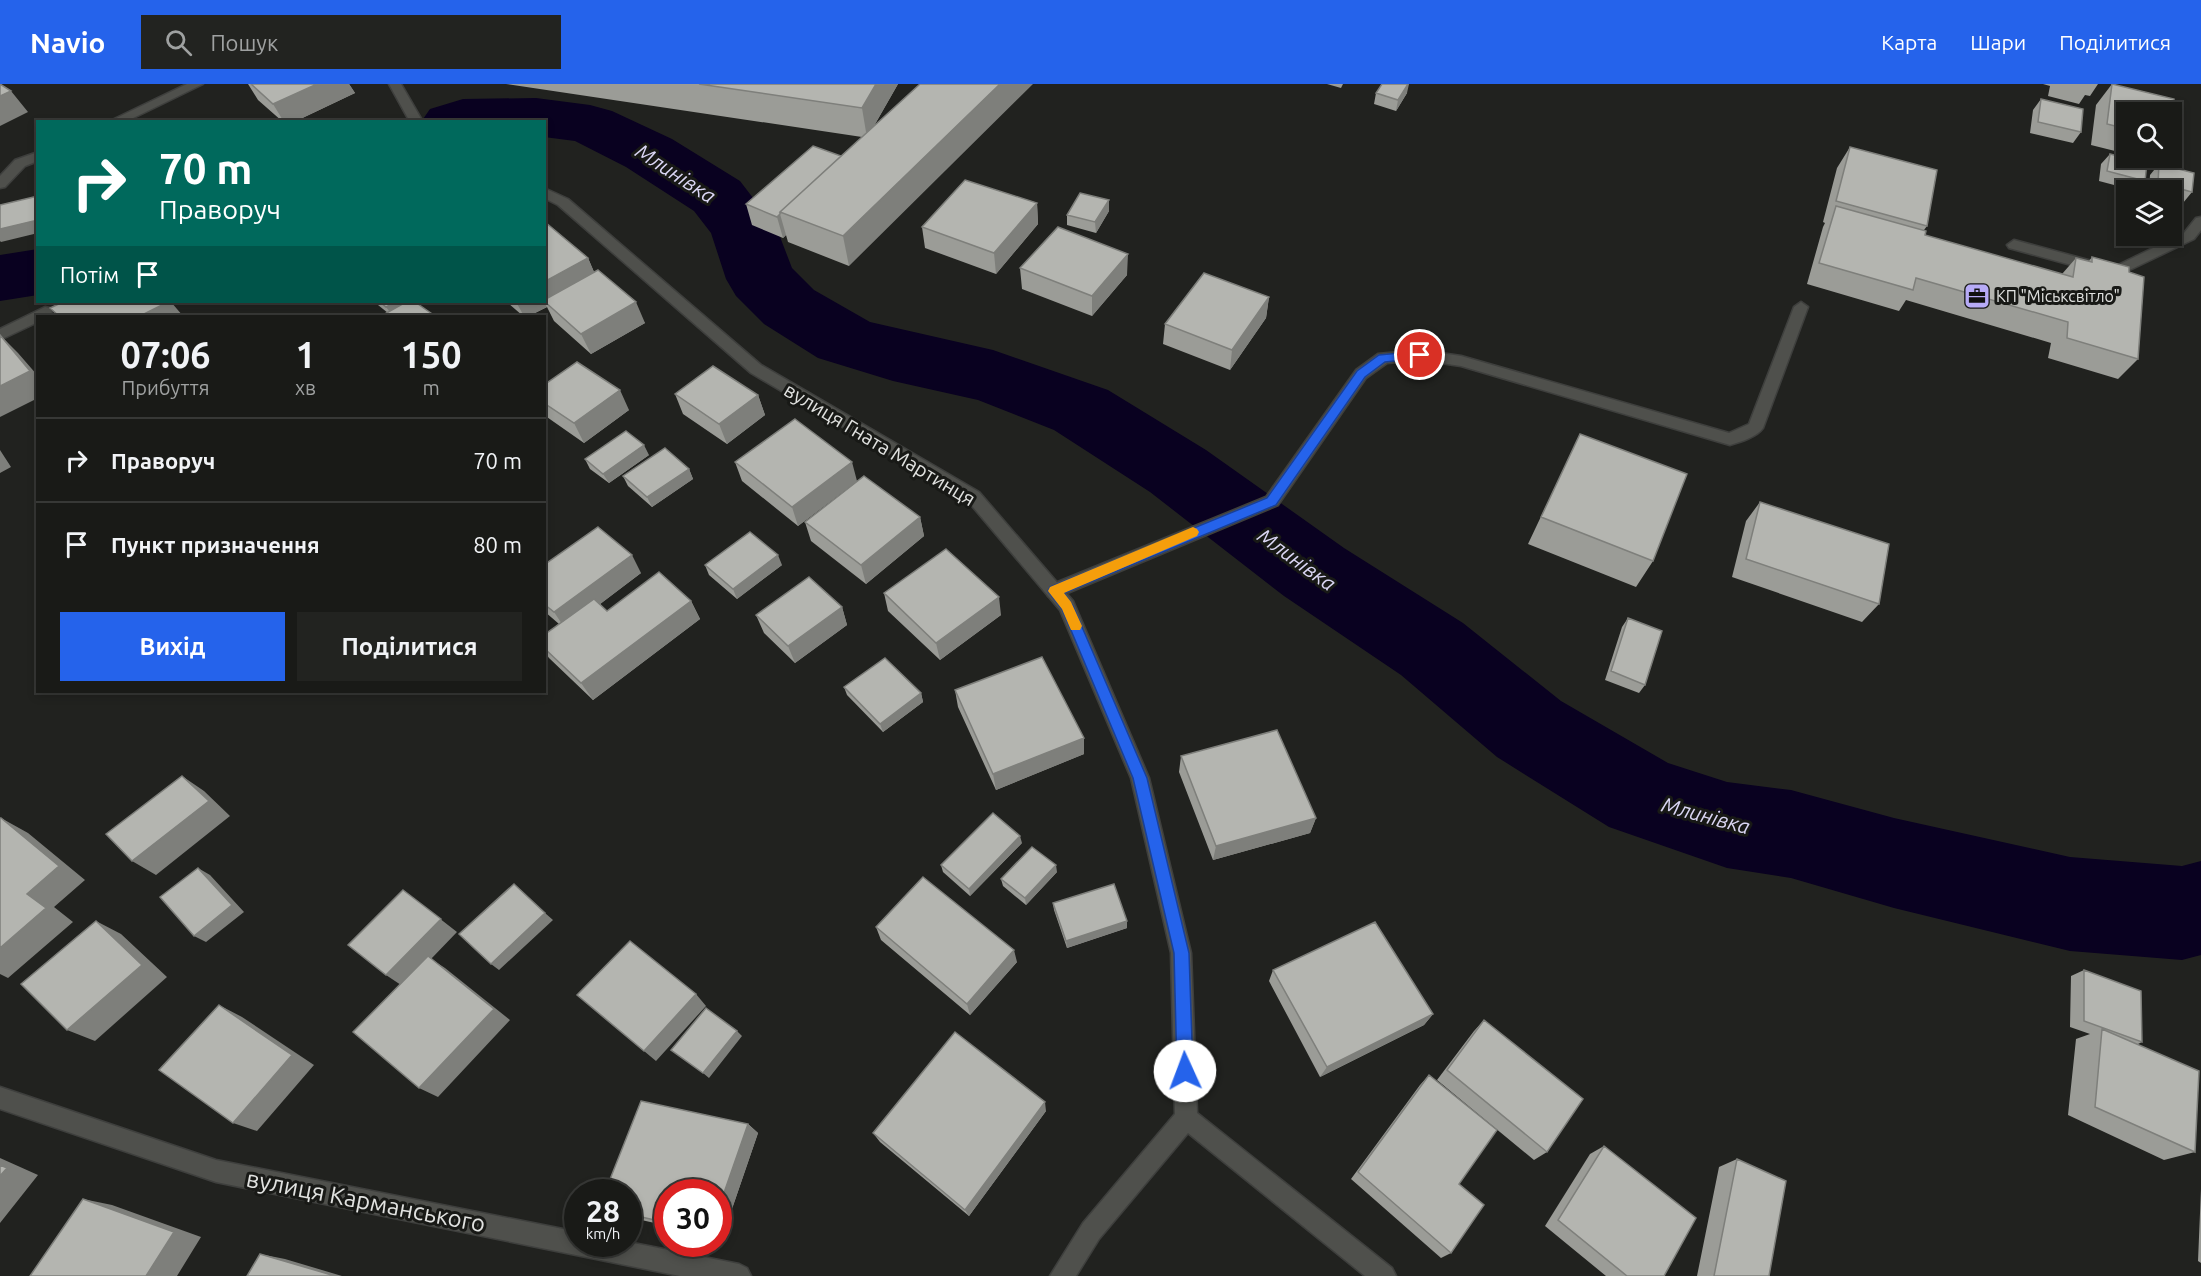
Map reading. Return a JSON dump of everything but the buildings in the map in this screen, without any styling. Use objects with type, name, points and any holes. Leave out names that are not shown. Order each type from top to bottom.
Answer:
[{"type":"street","points":[[118,120],[197,84]]},
{"type":"street","points":[[395,84],[416,120]]},
{"type":"street","points":[[0,184],[20,163],[36,157]]},
{"type":"street","name":"вулиця Гната Мартинця","points":[[546,193],[563,202],[756,369],[973,496],[1067,606],[1140,778],[1181,953],[1186,1118]]},
{"type":"street","points":[[2014,245],[2115,272],[2189,236],[2201,221]]},
{"type":"street","points":[[1054,591],[1272,501],[1361,374],[1383,358],[1420,355],[1461,362],[1730,439],[1755,428],[1801,307]]},
{"type":"street","points":[[39,315],[45,312]]},
{"type":"street","points":[[0,335],[36,317]]},
{"type":"street","name":"вулиця Карманського","points":[[0,1098],[216,1171],[739,1276]]},
{"type":"street","points":[[1062,1276],[1091,1231],[1186,1118],[1384,1276]]},
{"type":"waterway","name":"Млинівка","points":[[458,120],[536,117],[590,124],[649,153],[717,196],[743,229],[761,279],[789,307],[844,340],[893,355],[993,377],[1081,410],[1178,471],[1314,572],[1432,649],[1529,729],[1642,797],[1727,825],[1791,834],[1894,863],[2070,904],[2182,913],[2201,908]]},
{"type":"waterway","name":"Млинівка","points":[[0,278],[36,272]]},
{"type":"slow traffic","points":[[1075,626],[1067,606],[1054,591],[1193,532]]},
{"type":"place","name":"КП \"Міськсвітло\"","points":[[1977,296]]},
{"type":"route","points":[[1185,1071],[1181,953],[1140,778],[1067,606],[1054,591],[1272,501],[1361,374],[1383,358],[1420,355]]}]
